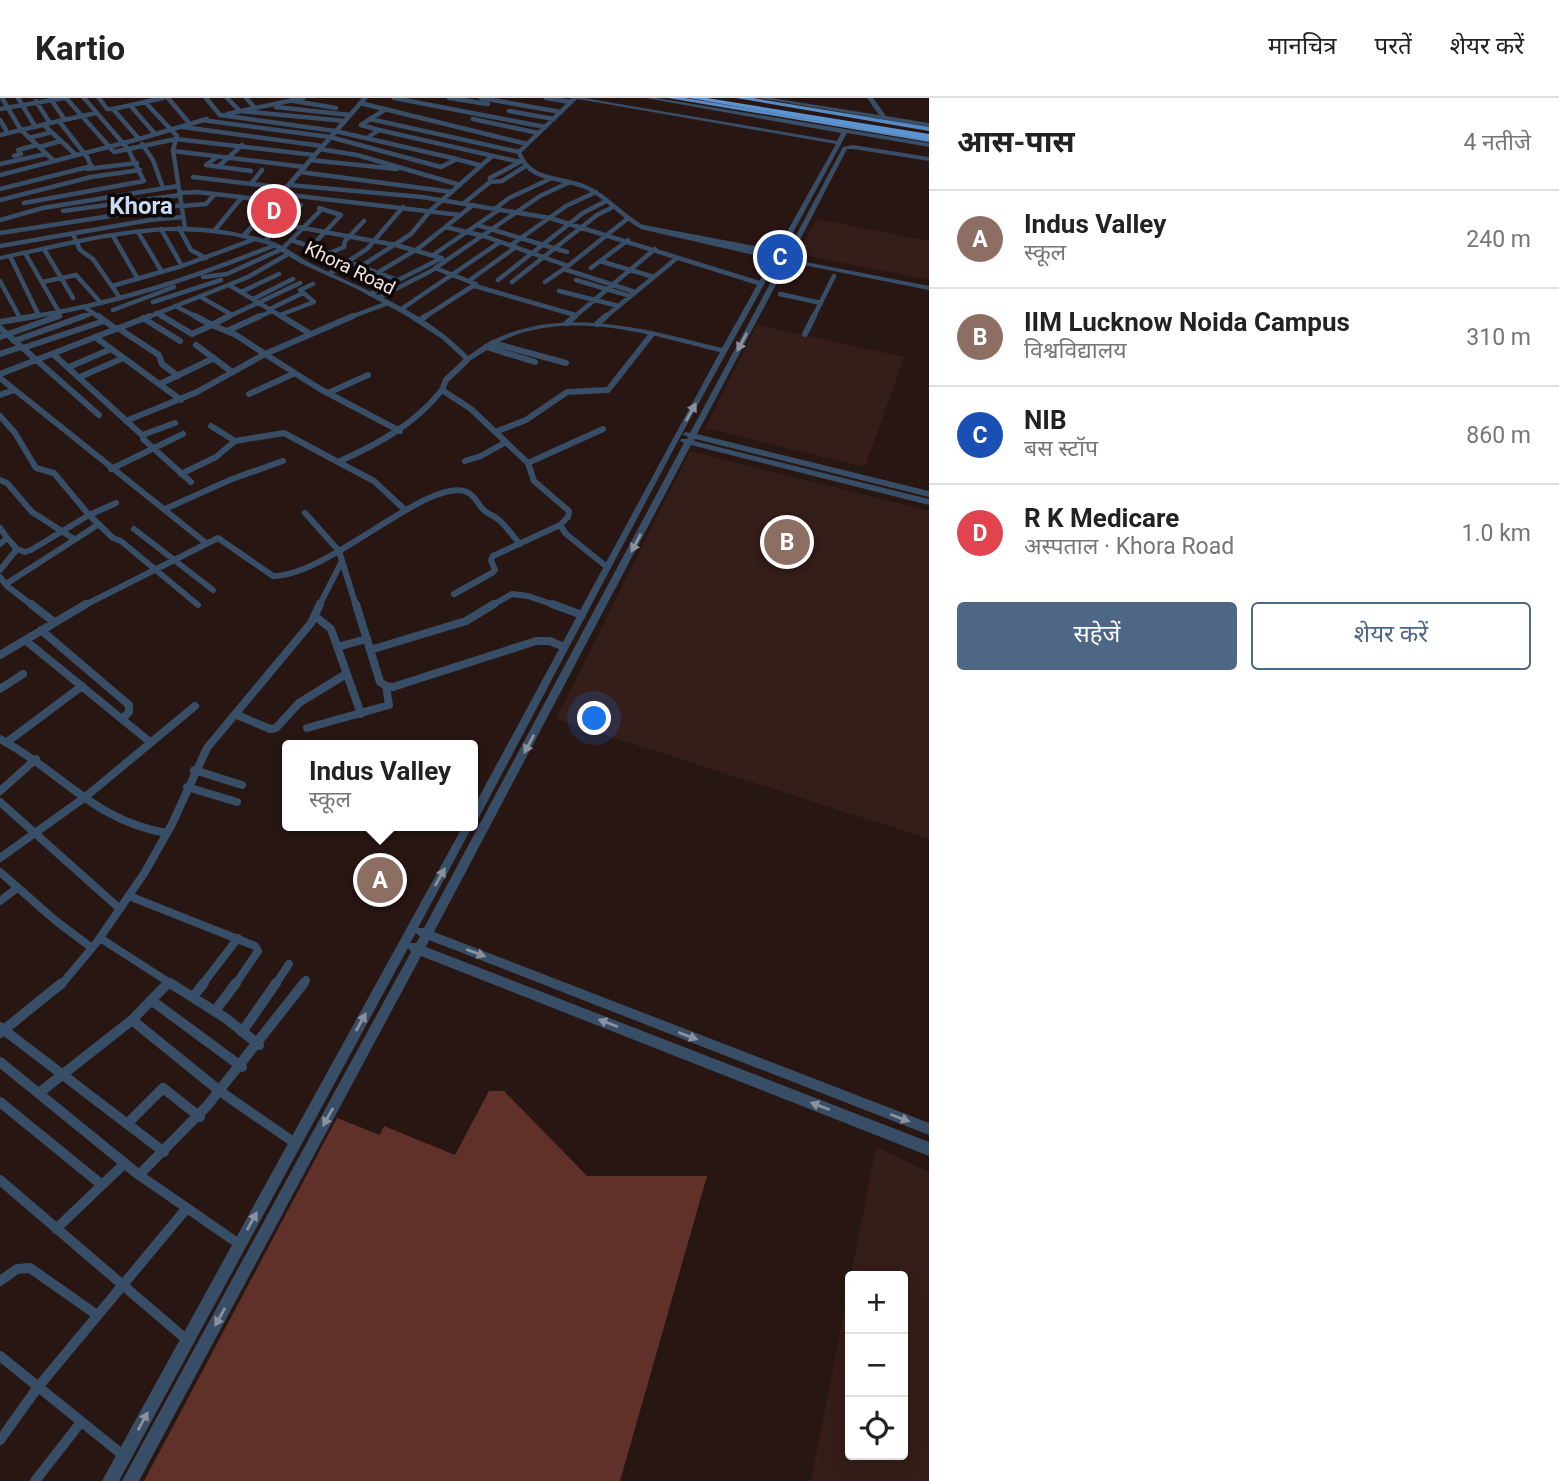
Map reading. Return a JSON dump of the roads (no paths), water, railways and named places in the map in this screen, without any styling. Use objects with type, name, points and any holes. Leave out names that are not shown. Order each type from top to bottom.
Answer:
[{"type":"highway","points":[[672,98],[929,135]]},
{"type":"highway","points":[[694,98],[929,135]]},
{"type":"highway","points":[[718,98],[929,135]]},
{"type":"highway","points":[[740,98],[855,117],[929,135]]},
{"type":"street","points":[[2,98],[20,128],[53,159]]},
{"type":"street","points":[[18,98],[35,126]]},
{"type":"street","points":[[0,109],[36,100],[65,98],[114,154],[155,134],[271,99],[283,98]]},
{"type":"street","points":[[84,98],[128,149],[145,180],[144,187],[149,199]]},
{"type":"street","points":[[99,98],[107,109],[163,98]]},
{"type":"street","points":[[131,98],[132,105],[155,134]]},
{"type":"street","points":[[168,98],[190,124]]},
{"type":"street","points":[[206,98],[219,114],[333,134],[443,167],[456,159]]},
{"type":"street","points":[[227,98],[239,110],[349,116]]},
{"type":"street","points":[[246,98],[253,106],[349,116]]},
{"type":"street","points":[[267,106],[303,98]]},
{"type":"street","points":[[394,98],[418,106],[538,133]]},
{"type":"street","points":[[449,98],[511,110],[550,123]]},
{"type":"street","points":[[481,98],[500,100],[511,110]]},
{"type":"street","points":[[508,98],[525,99]]},
{"type":"street","points":[[546,98],[594,100],[929,157]]},
{"type":"street","points":[[648,98],[857,133],[929,135]]},
{"type":"street","points":[[762,98],[884,118],[929,135]]},
{"type":"street","points":[[870,98],[884,118]]},
{"type":"street","points":[[51,99],[91,165]]},
{"type":"street","points":[[499,119],[525,99]]},
{"type":"street","points":[[519,152],[574,99]]},
{"type":"street","points":[[36,100],[52,132],[75,154]]},
{"type":"street","points":[[243,237],[363,100],[386,109],[527,144]]},
{"type":"street","points":[[147,101],[177,136],[173,151],[182,206],[182,228],[191,250],[206,258]]},
{"type":"street","points":[[290,101],[349,116]]},
{"type":"street","points":[[405,114],[431,102],[561,112]]},
{"type":"street","points":[[418,106],[499,119],[550,123]]},
{"type":"street","points":[[113,109],[153,160],[163,188]]},
{"type":"street","points":[[386,109],[361,126],[522,164],[552,178],[596,192],[611,208],[645,230],[929,285]]},
{"type":"street","points":[[0,133],[96,113]]},
{"type":"street","points":[[370,119],[519,152]]},
{"type":"street","points":[[0,120],[6,130]]},
{"type":"street","points":[[202,120],[257,129],[367,138],[479,165]]},
{"type":"street","points":[[218,167],[263,122]]},
{"type":"street","points":[[181,127],[321,147],[460,185]]},
{"type":"street","points":[[0,133],[20,128]]},
{"type":"street","points":[[367,138],[379,130]]},
{"type":"street","points":[[130,1481],[621,571],[842,144],[844,133],[841,130]]},
{"type":"street","points":[[29,138],[52,132]]},
{"type":"street","points":[[857,133],[852,134],[848,142],[929,157]]},
{"type":"street","points":[[0,162],[53,159],[123,142],[176,139],[391,170],[399,167]]},
{"type":"street","points":[[0,162],[21,155],[18,150],[61,141]]},
{"type":"street","points":[[173,151],[452,192]]},
{"type":"street","points":[[519,152],[522,164]]},
{"type":"street","points":[[0,172],[46,154]]},
{"type":"street","points":[[217,156],[206,165],[251,171]]},
{"type":"street","points":[[360,267],[411,234],[431,210],[492,156]]},
{"type":"street","points":[[0,187],[91,165],[136,163]]},
{"type":"street","points":[[464,203],[490,182],[502,181],[522,164]]},
{"type":"street","points":[[490,182],[489,178],[498,171],[522,164]]},
{"type":"street","points":[[0,187],[91,165]]},
{"type":"street","points":[[0,200],[91,177],[139,170]]},
{"type":"street","points":[[251,184],[262,170]]},
{"type":"street","points":[[193,177],[285,189],[444,200],[498,208],[550,218],[609,234],[762,284]]},
{"type":"street","points":[[433,255],[477,225],[509,198],[552,178]]},
{"type":"street","points":[[0,220],[27,212],[213,192],[218,191],[228,181]]},
{"type":"street","points":[[378,298],[435,268],[540,196],[570,182]]},
{"type":"street","points":[[24,203],[144,187],[178,186]]},
{"type":"street","points":[[62,208],[144,187]]},
{"type":"street","points":[[27,212],[24,209],[28,207],[144,187]]},
{"type":"street","points":[[285,189],[320,199],[460,215]]},
{"type":"street","points":[[213,192],[275,201]]},
{"type":"street","points":[[0,233],[67,221],[206,204],[213,192]]},
{"type":"street","points":[[470,280],[566,206],[596,192]]},
{"type":"street","points":[[215,230],[242,197]]},
{"type":"street","points":[[310,248],[342,214],[318,208],[320,199]]},
{"type":"street","points":[[498,280],[569,223],[606,201]]},
{"type":"street","points":[[265,241],[300,205]]},
{"type":"street","points":[[377,273],[416,250],[473,205]]},
{"type":"street","points":[[329,274],[374,241],[403,207]]},
{"type":"street","points":[[62,208],[80,250],[93,259],[120,298]]},
{"type":"street","points":[[512,282],[611,208]]},
{"type":"street","points":[[206,543],[111,469],[60,425],[48,422],[0,376],[229,285],[285,252],[291,240],[321,210]]},
{"type":"street","points":[[0,246],[183,217]]},
{"type":"street","points":[[545,282],[627,219]]},
{"type":"street","points":[[260,220],[397,245],[448,260]]},
{"type":"street","points":[[327,254],[344,247],[363,221]]},
{"type":"street","points":[[477,225],[567,252]]},
{"type":"street","points":[[445,227],[484,236],[547,257],[609,286],[633,294]]},
{"type":"street","points":[[161,229],[182,266]]},
{"type":"street","name":"Khora Road","points":[[0,258],[161,229],[215,230],[275,245],[388,303],[450,340],[467,360]]},
{"type":"street","points":[[138,232],[162,272]]},
{"type":"street","points":[[113,236],[138,279]]},
{"type":"street","points":[[112,286],[182,266],[255,239]]},
{"type":"street","points":[[35,240],[73,298]]},
{"type":"street","points":[[291,240],[397,280]]},
{"type":"street","points":[[591,268],[628,240]]},
{"type":"street","points":[[400,310],[500,242]]},
{"type":"street","points":[[113,310],[275,245]]},
{"type":"street","points":[[567,323],[655,249]]},
{"type":"street","points":[[3,335],[86,307],[227,274],[285,252]]},
{"type":"street","points":[[25,253],[60,312]]},
{"type":"street","points":[[10,256],[39,316]]},
{"type":"street","points":[[478,809],[678,436],[762,284],[782,257]]},
{"type":"street","points":[[370,294],[440,258]]},
{"type":"street","points":[[597,324],[677,258]]},
{"type":"street","points":[[600,261],[654,277]]},
{"type":"street","points":[[435,268],[470,280],[475,286],[575,316]]},
{"type":"street","points":[[241,292],[279,274]]},
{"type":"street","points":[[42,282],[78,276],[101,303]]},
{"type":"street","points":[[805,334],[834,276]]},
{"type":"street","points":[[253,299],[293,279]]},
{"type":"street","points":[[153,302],[221,280]]},
{"type":"street","points":[[576,280],[609,286]]},
{"type":"street","points":[[0,281],[19,318]]},
{"type":"street","points":[[180,283],[200,298],[232,315]]},
{"type":"street","points":[[156,313],[192,334],[300,283]]},
{"type":"street","points":[[280,315],[314,302],[301,289],[313,284]]},
{"type":"street","points":[[229,285],[309,333]]},
{"type":"street","points":[[420,320],[475,286]]},
{"type":"street","points":[[559,291],[619,306]]},
{"type":"street","points":[[227,331],[303,293]]},
{"type":"street","points":[[780,295],[821,303]]},
{"type":"street","points":[[0,299],[9,297]]},
{"type":"street","points":[[126,421],[181,400],[309,333],[388,303]]},
{"type":"street","points":[[175,306],[227,331],[328,393],[400,432]]},
{"type":"street","points":[[0,322],[86,307]]},
{"type":"street","points":[[86,307],[159,355],[162,364],[178,376]]},
{"type":"street","points":[[14,341],[93,313]]},
{"type":"street","points":[[143,318],[180,341]]},
{"type":"street","points":[[0,354],[104,321]]},
{"type":"street","points":[[338,461],[400,432],[427,408],[442,390],[446,380],[467,360],[489,345],[522,331],[567,323],[597,324],[725,351]]},
{"type":"street","points":[[0,328],[3,335],[22,347],[99,415]]},
{"type":"street","points":[[495,432],[526,420],[567,392],[608,390],[652,334]]},
{"type":"street","points":[[95,337],[181,400]]},
{"type":"street","points":[[196,345],[232,372]]},
{"type":"street","points":[[489,345],[535,362]]},
{"type":"street","points":[[489,345],[566,363]]},
{"type":"street","points":[[69,367],[111,349]]},
{"type":"street","points":[[53,355],[191,482]]},
{"type":"street","points":[[80,377],[123,358]]},
{"type":"street","points":[[160,384],[214,358]]},
{"type":"street","points":[[249,394],[295,373]]},
{"type":"street","points":[[328,393],[368,375]]},
{"type":"street","points":[[0,396],[14,390]]},
{"type":"street","points":[[442,390],[471,409],[506,442],[528,463],[534,481],[569,511],[568,517],[560,525],[493,556],[491,560],[495,569],[492,573],[454,594]]},
{"type":"street","points":[[0,416],[15,433],[32,464],[40,470],[54,472],[89,515],[113,538],[121,541],[156,568],[198,605]]},
{"type":"street","points":[[143,436],[175,423]]},
{"type":"street","points":[[211,426],[235,441]]},
{"type":"street","points":[[528,463],[603,429]]},
{"type":"street","points":[[181,474],[216,457],[235,441],[284,433],[374,481],[404,509]]},
{"type":"street","points":[[111,469],[183,434]]},
{"type":"street","points":[[678,436],[929,502]]},
{"type":"street","points":[[690,439],[929,494]]},
{"type":"street","points":[[465,461],[506,442]]},
{"type":"street","points":[[165,509],[283,461]]},
{"type":"street","points":[[0,480],[7,483],[32,512],[74,539]]},
{"type":"street","points":[[0,655],[54,622],[156,568],[206,543],[221,539],[273,576],[289,574],[340,556],[404,509],[455,491],[468,492],[484,512],[498,519],[520,544]]},
{"type":"street","points":[[1,530],[17,549],[25,552],[89,515],[116,503]]},
{"type":"street","points":[[305,513],[340,556],[380,682],[386,686],[393,687],[536,641],[550,641],[564,647]]},
{"type":"street","points":[[4,587],[99,524]]},
{"type":"street","points":[[560,525],[566,534],[607,567],[621,571]]},
{"type":"street","points":[[134,529],[213,590]]},
{"type":"street","points":[[0,544],[7,538]]},
{"type":"street","points":[[1,567],[17,549]]},
{"type":"street","points":[[164,1152],[1,1030],[69,976],[100,938],[167,834],[194,770],[207,748],[316,616],[340,556]]},
{"type":"street","points":[[0,577],[4,587],[54,622]]},
{"type":"street","points":[[370,650],[466,621],[512,594],[528,596],[582,615]]},
{"type":"street","points":[[316,616],[328,624],[361,714]]},
{"type":"street","points":[[41,631],[130,705],[129,712],[122,719]]},
{"type":"street","points":[[337,647],[367,639]]},
{"type":"street","points":[[25,640],[150,742]]},
{"type":"street","points":[[0,689],[23,674]]},
{"type":"street","points":[[235,715],[270,729],[276,728],[299,703],[346,674]]},
{"type":"street","points":[[82,686],[3,740],[36,760],[112,817],[135,827],[167,834]]},
{"type":"street","points":[[307,728],[389,705],[386,686]]},
{"type":"street","points":[[0,858],[84,798],[195,706]]},
{"type":"street","points":[[0,791],[36,760]]},
{"type":"street","points":[[194,770],[242,785]]},
{"type":"street","points":[[187,788],[237,802]]},
{"type":"street","points":[[0,802],[120,909]]},
{"type":"street","points":[[110,1481],[465,831]]},
{"type":"street","points":[[0,872],[92,948]]},
{"type":"street","points":[[0,901],[17,888]]},
{"type":"street","points":[[129,896],[255,946],[258,951],[256,957],[215,1011]]},
{"type":"street","points":[[412,929],[929,1129]]},
{"type":"street","points":[[100,938],[215,1011],[258,1045]]},
{"type":"street","points":[[193,997],[238,938]]},
{"type":"street","points":[[404,943],[929,1149]]},
{"type":"street","points":[[242,1032],[289,964]]},
{"type":"street","points":[[139,1175],[221,1093],[306,980]]},
{"type":"street","points":[[38,1093],[132,1020],[169,982]]},
{"type":"street","points":[[151,1000],[242,1068]]},
{"type":"street","points":[[132,1020],[221,1093],[295,1143]]},
{"type":"street","points":[[0,1062],[139,1175],[239,1244]]},
{"type":"street","points":[[127,1125],[163,1088],[200,1116]]},
{"type":"street","points":[[0,1102],[102,1185]]},
{"type":"street","points":[[56,1229],[125,1163]]},
{"type":"street","points":[[0,1180],[187,1340]]},
{"type":"street","points":[[0,1440],[38,1387],[186,1209]]},
{"type":"street","points":[[0,1281],[16,1269],[30,1268],[97,1315]]},
{"type":"street","points":[[0,1356],[124,1456]]},
{"type":"street","points":[[35,1481],[81,1422]]},
{"type":"place","name":"R K Medicare","points":[[274,211]]},
{"type":"place","name":"NIB","points":[[780,257]]},
{"type":"place","name":"IIM Lucknow Noida Campus","points":[[787,542]]},
{"type":"place","name":"Indus Valley","points":[[380,880]]},
{"type":"district","name":"Khora","points":[[141,206]]}]
